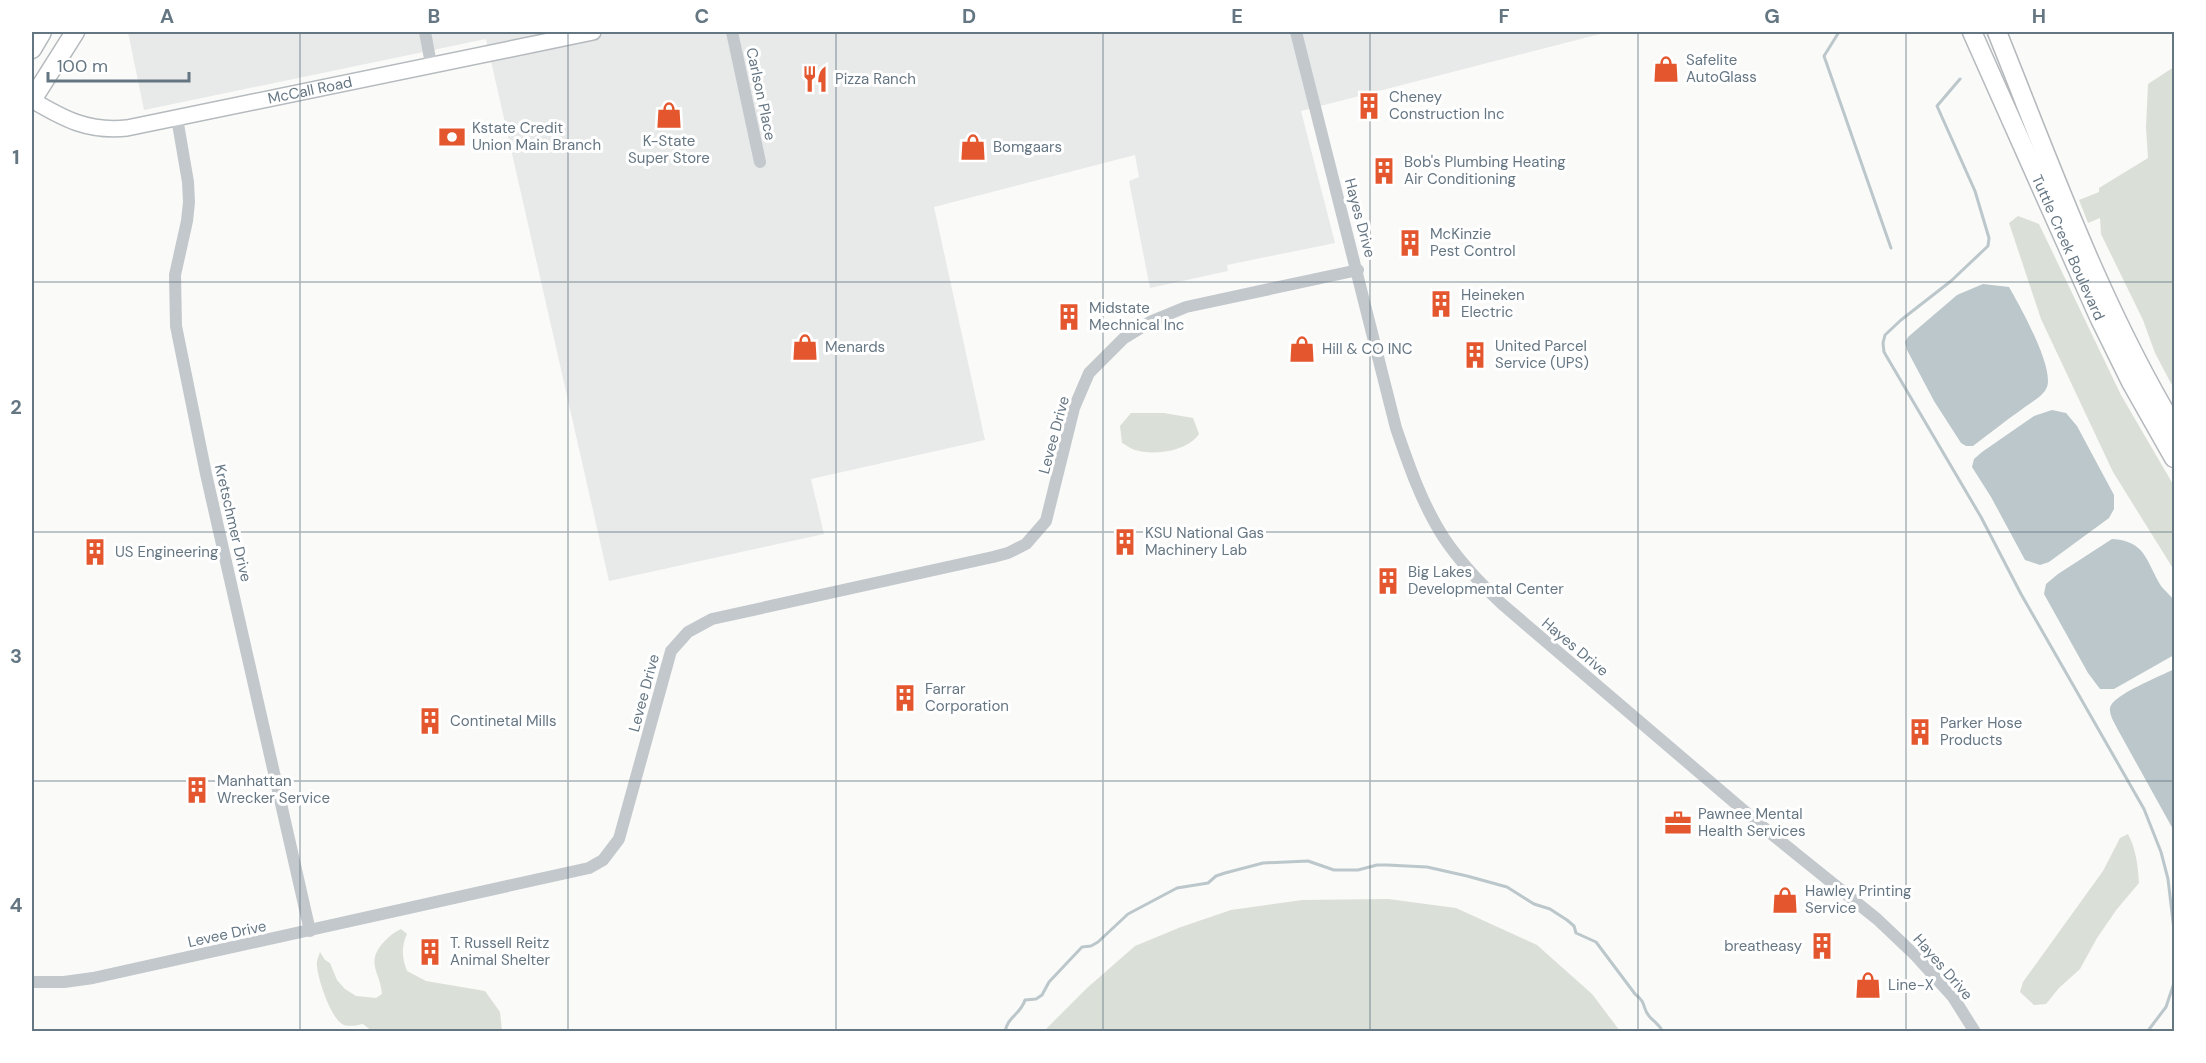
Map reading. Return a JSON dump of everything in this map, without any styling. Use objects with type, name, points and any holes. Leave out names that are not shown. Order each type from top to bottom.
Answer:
[{"type":"highway","points":[[32,49],[42,32]]},
{"type":"highway","points":[[32,100],[75,32]]},
{"type":"highway","name":"Tuttle Creek Boulevard","points":[[1997,32],[2100,286],[2130,349],[2175,427]]},
{"type":"highway","name":"Tuttle Creek Boulevard","points":[[1976,37],[2099,317],[2136,390],[2175,458]]},
{"type":"main road","name":"McCall Road","points":[[32,100],[63,118],[89,128],[108,130],[177,118],[593,32]]},
{"type":"street","points":[[424,32],[431,64]]},
{"type":"street","name":"Carlson Place","points":[[732,32],[760,162]]},
{"type":"street","name":"Hayes Drive","points":[[1296,32],[1358,270],[1396,428],[1417,488],[1444,539],[1480,583],[1502,604],[1769,832],[1877,919],[1916,956],[1953,997],[1975,1032]]},
{"type":"street","points":[[2005,32],[2020,89]]},
{"type":"street","name":"Kretschmer Drive","points":[[177,118],[188,182],[189,202],[176,275],[176,326],[206,474],[310,931]]},
{"type":"street","name":"Levee Drive","points":[[32,982],[64,982],[93,978],[562,876],[589,868],[603,860],[619,839],[671,651],[688,632],[712,619],[1008,554],[1026,544],[1046,521],[1074,408],[1089,373],[1124,338],[1152,321],[1186,308],[1358,270]]},
{"type":"shaded area","points":[[128,32],[1608,32],[1301,111],[1335,243],[1227,265],[1228,271],[1150,288],[1129,181],[1139,177],[1135,155],[934,207],[985,440],[811,479],[824,534],[609,581],[486,39],[144,110]]},
{"type":"shaded area","points":[[2174,67],[2174,389],[2155,353],[2143,320],[2101,234],[2100,218],[2088,223],[2079,200],[2099,192],[2099,188],[2148,158],[2146,127],[2148,84]]},
{"type":"shaded area","points":[[2018,216],[2039,224],[2121,395],[2174,486],[2174,570],[2113,472],[2041,319],[2009,223]]},
{"type":"shaded area","points":[[1983,284],[2009,287],[2042,354],[2048,380],[2046,389],[2038,398],[1973,446],[1966,446],[1961,443],[1934,401],[1905,342],[1957,295]]},
{"type":"shaded area","points":[[2052,410],[2066,413],[2077,426],[2114,495],[2114,509],[2109,518],[2049,562],[2040,565],[2025,560],[1972,467],[1974,459],[1982,452],[2034,416]]},
{"type":"shaded area","points":[[1131,413],[1164,413],[1193,418],[1199,434],[1187,445],[1170,451],[1135,450],[1122,443],[1120,426]]},
{"type":"shaded area","points":[[2112,539],[2132,544],[2138,548],[2144,554],[2161,586],[2174,600],[2174,655],[2114,689],[2100,689],[2088,673],[2044,594],[2046,584],[2058,574]]},
{"type":"shaded area","points":[[2174,669],[2174,831],[2115,725],[2110,708],[2120,697]]},
{"type":"shaded area","points":[[2128,834],[2136,858],[2139,883],[2097,938],[2080,969],[2059,988],[2046,1004],[2034,1005],[2020,992],[2023,982],[2103,871],[2120,838]]},
{"type":"shaded area","points":[[1388,899],[1456,908],[1537,945],[1592,994],[1620,1031],[1044,1031],[1087,988],[1135,946],[1181,927],[1231,910],[1302,900]]},
{"type":"shaded area","points":[[401,929],[407,934],[403,952],[407,971],[426,981],[485,991],[500,1012],[502,1031],[372,1031],[363,1024],[349,1026],[339,1022],[330,1008],[320,980],[317,960],[320,952],[330,963],[337,980],[345,989],[356,996],[376,998],[382,994],[374,963],[377,951],[384,941]]},
{"type":"waterway","points":[[1839,32],[1824,56],[1891,248]]},
{"type":"waterway","points":[[1960,79],[1937,106],[1975,191],[1989,238],[1988,246],[1951,281],[1885,335],[1884,352],[1981,517],[2021,594],[2144,809],[2161,852],[2168,879],[2174,930]]},
{"type":"waterway","points":[[1005,1032],[1008,1023],[1025,1000],[1036,999],[1042,995],[1049,982],[1082,947],[1098,942],[1128,914],[1177,888],[1208,883],[1216,876],[1225,873],[1263,863],[1308,861],[1334,870],[1358,870],[1377,865],[1427,867],[1507,887],[1534,904],[1550,909],[1574,926],[1576,933],[1596,942],[1663,1032]]},
{"type":"waterway","points":[[2147,1032],[2166,1007],[2174,983]]},
{"type":"place","name":"Safelite AutoGlass","points":[[1666,69]]},
{"type":"place","name":"Pizza Ranch","points":[[815,79]]},
{"type":"place","name":"Cheney Construction Inc","points":[[1369,106]]},
{"type":"place","name":"K-State Super Store","points":[[669,115]]},
{"type":"place","name":"Kstate Credit Union Main Branch","points":[[452,137]]},
{"type":"place","name":"Bomgaars","points":[[973,147]]},
{"type":"place","name":"Bob's Plumbing Heating Air Conditioning","points":[[1384,171]]},
{"type":"place","name":"McKinzie Pest Control","points":[[1410,243]]},
{"type":"place","name":"Heineken Electric","points":[[1441,304]]},
{"type":"place","name":"Midstate Mechnical Inc","points":[[1069,317]]},
{"type":"place","name":"Menards","points":[[805,347]]},
{"type":"place","name":"Hill & CO INC","points":[[1302,349]]},
{"type":"place","name":"United Parcel Service (UPS)","points":[[1475,355]]},
{"type":"place","name":"KSU National Gas Machinery Lab","points":[[1125,542]]},
{"type":"place","name":"US Engineering","points":[[95,552]]},
{"type":"place","name":"Big Lakes Developmental Center","points":[[1388,581]]},
{"type":"place","name":"Farrar Corporation","points":[[905,698]]},
{"type":"place","name":"Continetal Mills","points":[[430,721]]},
{"type":"place","name":"Parker Hose Products","points":[[1920,732]]},
{"type":"place","name":"Manhattan Wrecker Service","points":[[197,790]]},
{"type":"place","name":"Pawnee Mental Health Services","points":[[1678,823]]},
{"type":"place","name":"Hawley Printing Service","points":[[1785,900]]},
{"type":"place","name":"breatheasy","points":[[1822,946]]},
{"type":"place","name":"T. Russell Reitz Animal Shelter","points":[[430,952]]},
{"type":"place","name":"Line-X","points":[[1868,985]]}]
